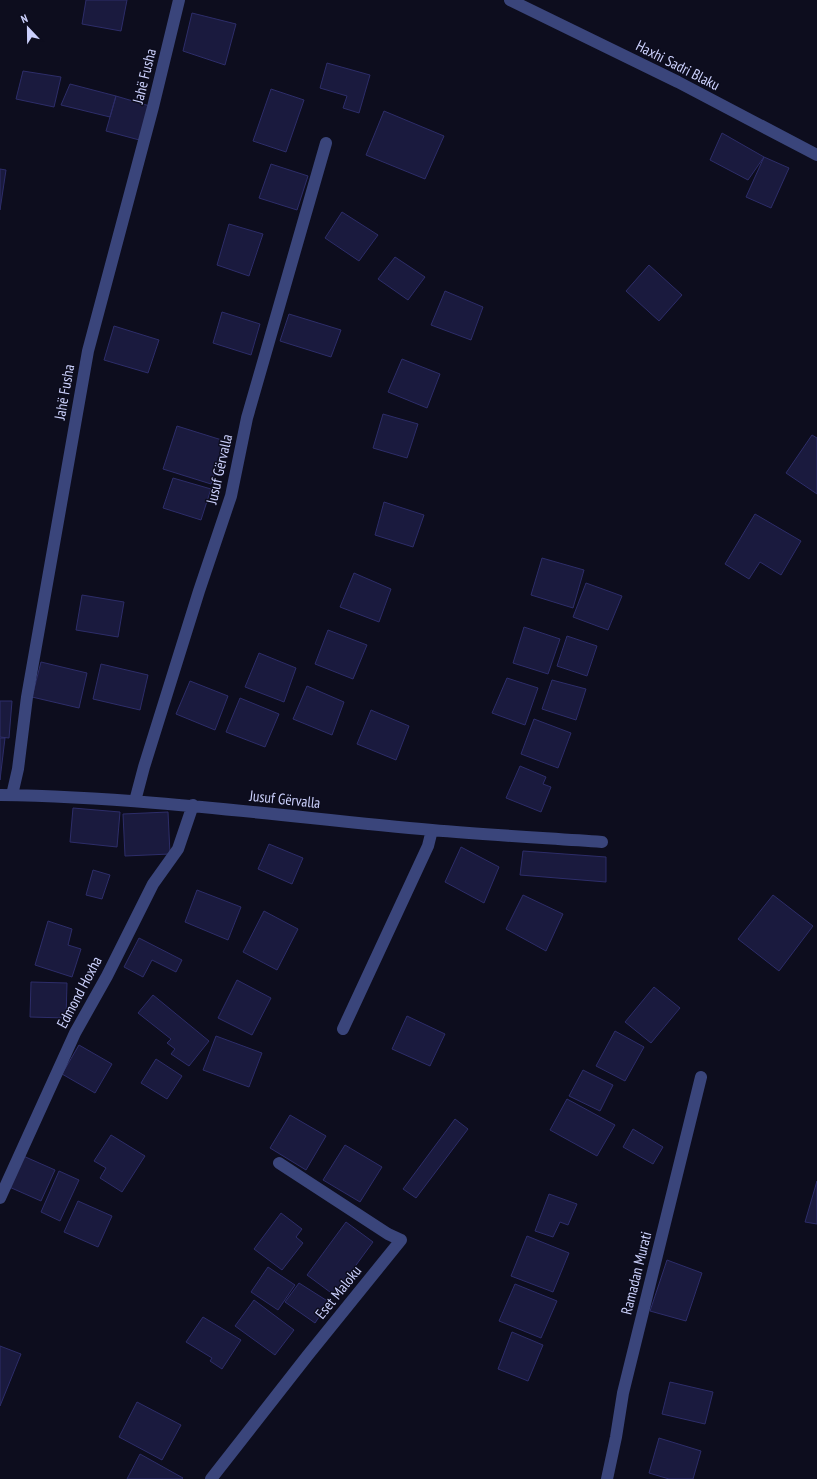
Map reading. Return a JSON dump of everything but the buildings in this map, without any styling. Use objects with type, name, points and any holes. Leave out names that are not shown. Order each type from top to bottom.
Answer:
[{"type":"street","name":"Jahë Fusha","points":[[6,795],[18,769],[28,697],[88,351],[153,107],[179,0]]},
{"type":"street","name":"Haxhi Sadri Blaku","points":[[510,0],[526,3],[817,155]]},
{"type":"street","name":"Jusuf Gërvalla","points":[[135,801],[199,590],[231,496],[247,418],[326,143]]},
{"type":"street","name":"Jusuf Gërvalla","points":[[6,795],[193,805],[432,830],[602,842]]},
{"type":"street","name":"Edmond Hoxha","points":[[0,1198],[75,1032],[107,976],[153,884],[178,849],[193,805]]},
{"type":"street","points":[[343,1029],[428,846],[432,830]]},
{"type":"street","name":"Ramadan Murati","points":[[607,1479],[623,1393],[701,1077]]},
{"type":"street","name":"Eset Maloku","points":[[211,1479],[308,1354],[401,1240],[388,1234],[279,1163]]}]
